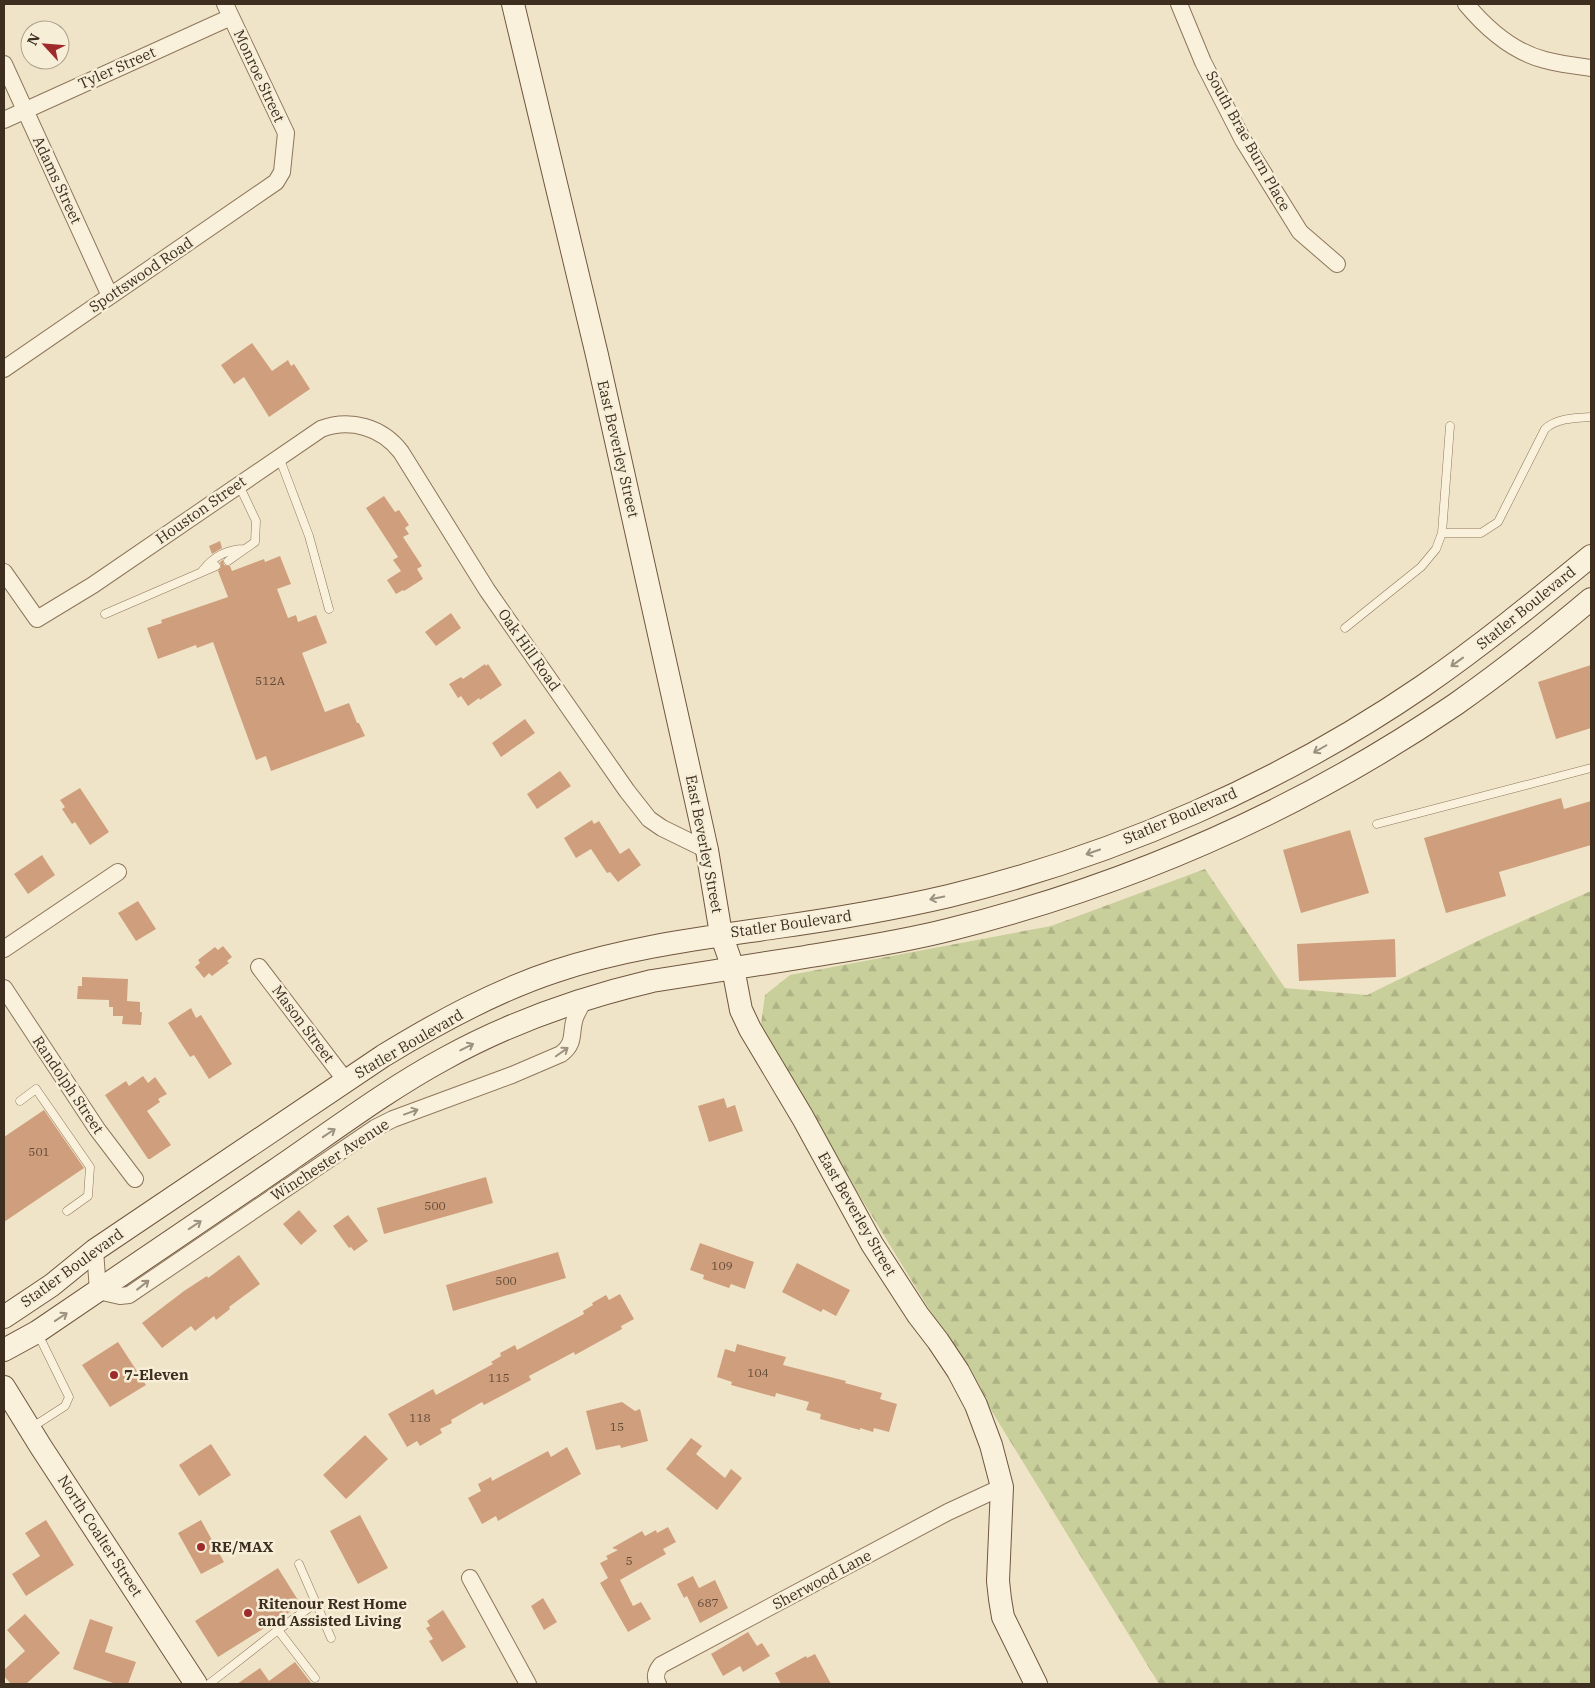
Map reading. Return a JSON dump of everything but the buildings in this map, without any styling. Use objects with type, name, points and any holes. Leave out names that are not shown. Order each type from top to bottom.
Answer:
[{"type":"main road","name":"East Beverley Street","points":[[513,4],[588,317],[707,850],[721,934],[733,968],[741,1010],[872,1244],[918,1315],[938,1341],[973,1398],[992,1444],[1002,1487],[998,1581],[1003,1617],[1036,1684]]},
{"type":"main road","name":"Statler Boulevard","points":[[4,1317],[52,1285],[95,1250],[346,1081],[403,1043],[456,1014],[555,971],[628,952],[721,934],[863,914],[949,896],[1049,867],[1111,846],[1200,809],[1310,755],[1398,703],[1499,631],[1591,556]]},
{"type":"main road","name":"Statler Boulevard","points":[[4,1350],[37,1332],[383,1097],[443,1060],[517,1024],[584,1000],[652,981],[903,940],[992,919],[1113,880],[1211,841],[1254,821],[1306,794],[1408,735],[1495,676],[1591,599]]},
{"type":"main road","points":[[4,1300],[13,1298],[95,1250]]},
{"type":"main road","name":"North Coalter Street","points":[[4,1387],[10,1405],[29,1429],[196,1684]]},
{"type":"street","name":"South Brae Burn Place","points":[[1179,4],[1204,62],[1243,140],[1300,232],[1337,264]]},
{"type":"street","points":[[1466,4],[1495,33],[1519,49],[1543,59],[1591,68]]},
{"type":"street","name":"Tyler Street","points":[[4,120],[228,10]]},
{"type":"street","name":"Monroe Street","points":[[228,10],[286,133],[282,172],[278,179]]},
{"type":"street","name":"Adams Street","points":[[4,64],[110,296]]},
{"type":"street","name":"Spottswood Road","points":[[4,369],[278,179]]},
{"type":"street","name":"Houston Street","points":[[4,572],[37,619],[93,585],[321,429],[351,424],[371,429]]},
{"type":"street","name":"Oak Hill Road","points":[[371,429],[387,437],[401,452],[487,590],[627,791],[649,819],[662,828],[707,850]]},
{"type":"street","points":[[4,948],[118,872]]},
{"type":"street","name":"Mason Street","points":[[259,967],[346,1081]]},
{"type":"street","name":"Randolph Street","points":[[4,988],[97,1129],[135,1179]]},
{"type":"street","name":"Winchester Avenue","points":[[98,1291],[120,1296],[135,1292],[375,1128],[393,1119],[512,1075],[561,1054],[569,1046],[573,1038],[575,1016],[584,1000]]},
{"type":"street","points":[[95,1250],[98,1291]]},
{"type":"street","name":"Sherwood Lane","points":[[658,1684],[656,1680],[657,1672],[661,1666],[940,1517],[1002,1487]]},
{"type":"street","points":[[470,1578],[528,1684]]},
{"type":"lane","points":[[1442,533],[1481,534],[1494,527],[1515,492],[1545,428],[1559,421],[1591,417]]},
{"type":"lane","points":[[1345,628],[1420,568],[1436,549],[1442,533],[1450,426]]},
{"type":"lane","points":[[279,456],[309,536],[329,609]]},
{"type":"lane","points":[[228,561],[254,542],[256,521],[239,484]]},
{"type":"lane","points":[[202,572],[211,559],[233,549],[245,549]]},
{"type":"lane","points":[[105,614],[216,566]]},
{"type":"lane","points":[[1377,824],[1591,768]]},
{"type":"lane","points":[[20,1101],[36,1089],[90,1167],[88,1196],[67,1211]]},
{"type":"lane","points":[[29,1429],[65,1406],[69,1397],[37,1332]]},
{"type":"lane","points":[[299,1564],[331,1638]]},
{"type":"lane","points":[[209,1684],[316,1603]]},
{"type":"lane","points":[[278,1630],[315,1678]]},
{"type":"green space","points":[[1205,869],[1285,988],[1367,995],[1486,937],[1591,891],[1591,1684],[1159,1684],[861,1198],[761,1024],[765,995],[790,975],[1051,926]]},
{"type":"place","name":"7-Eleven","points":[[114,1375]]},
{"type":"place","name":"RE/MAX","points":[[201,1547]]},
{"type":"place","name":"Ritenour Rest Home and Assisted Living","points":[[248,1613]]}]
